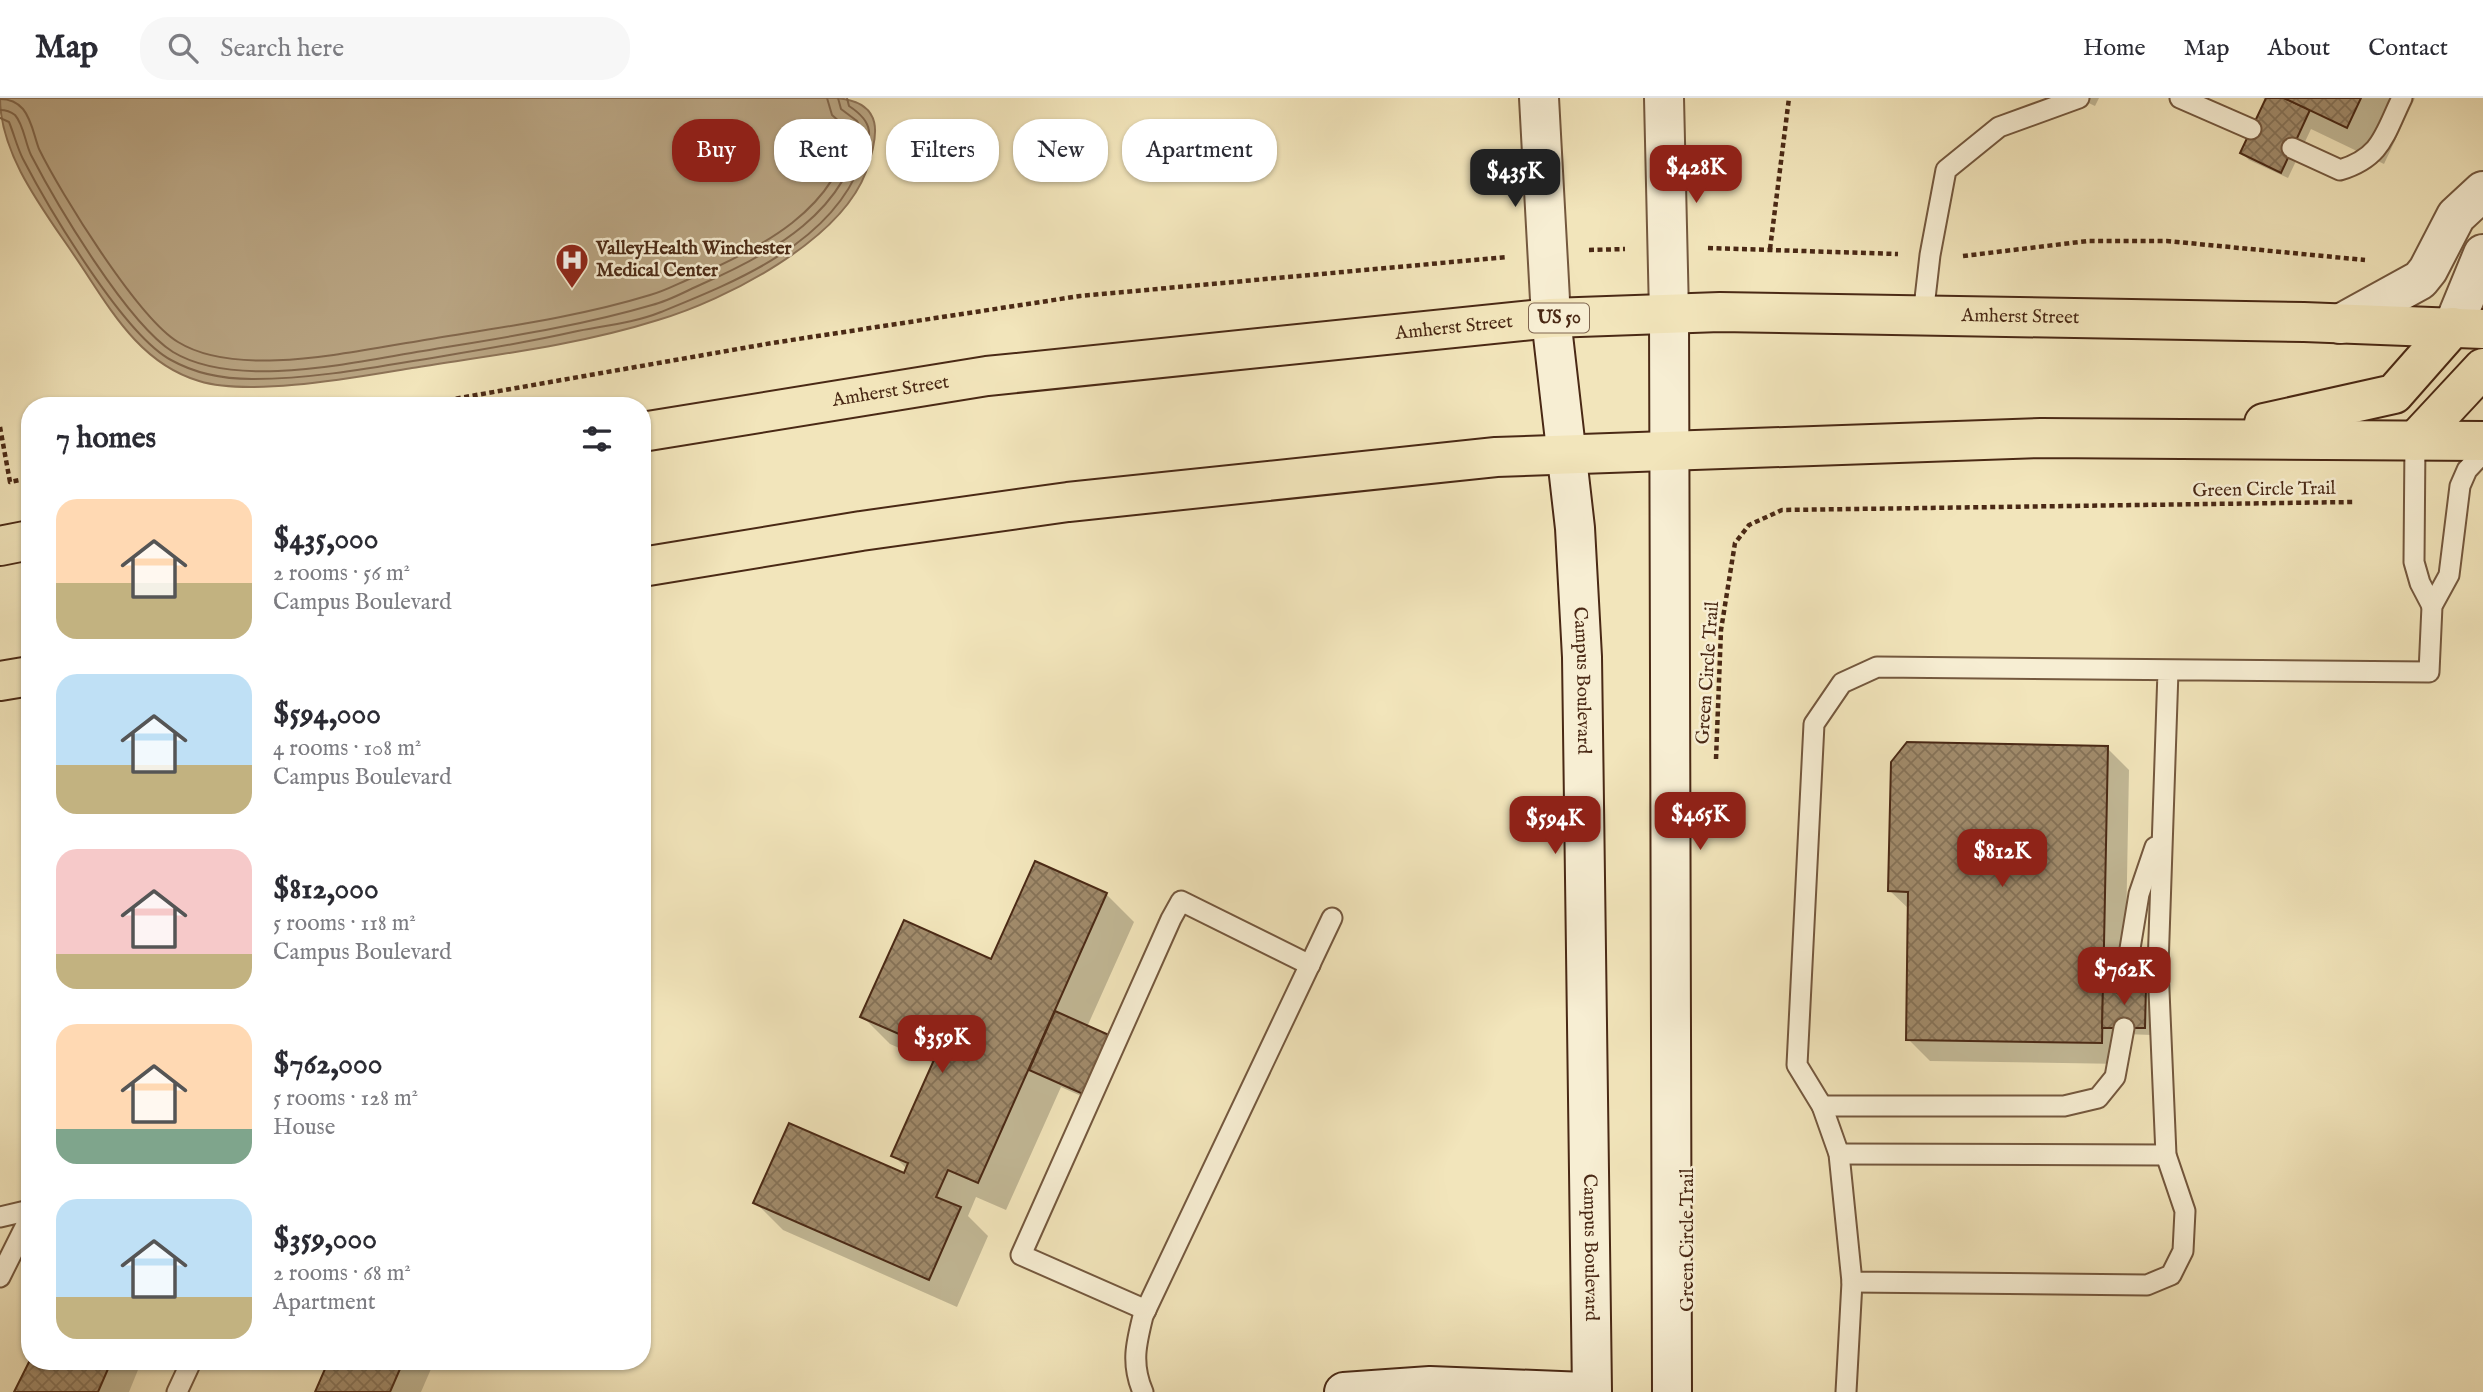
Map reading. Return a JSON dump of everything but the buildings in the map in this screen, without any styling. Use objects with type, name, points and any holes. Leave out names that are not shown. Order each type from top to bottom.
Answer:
[{"type":"main road","name":"Campus Boulevard","points":[[1539,98],[1551,318],[1567,456],[1582,657],[1592,1392]]},
{"type":"main road","points":[[1664,98],[1671,450],[1672,1392]]},
{"type":"main road","points":[[2340,324],[2420,280],[2456,216],[2483,191]]},
{"type":"main road","points":[[2186,438],[2381,399],[2394,394],[2468,328],[2483,254]]},
{"type":"main road","name":"Amherst Street","points":[[651,431],[987,376],[1551,318],[1669,313],[2468,328]]},
{"type":"main road","points":[[2415,441],[2483,368]]},
{"type":"main road","points":[[651,566],[1069,502],[1496,457],[2041,438],[2483,441]]},
{"type":"main road","points":[[0,546],[21,542]]},
{"type":"main road","points":[[0,681],[21,678]]},
{"type":"main road","points":[[1344,1392],[1430,1386],[1585,1392]]},
{"type":"lane","points":[[1923,316],[1930,255],[1946,170],[1999,127],[2079,98]]},
{"type":"lane","points":[[2180,98],[2251,129]]},
{"type":"lane","points":[[2292,148],[2340,170],[2362,163],[2379,147],[2402,98]]},
{"type":"lane","points":[[2415,441],[2414,562],[2420,583],[2432,606]]},
{"type":"lane","points":[[1846,1392],[1852,1282],[1839,1154],[1822,1106],[1797,1065],[1814,724],[1842,683],[1877,667],[2429,672],[2432,606],[2449,575],[2460,486],[2467,470],[2483,453]]},
{"type":"lane","points":[[1852,1282],[2147,1285],[2171,1275],[2183,1251],[2185,1212],[2166,1155],[2158,967],[2168,671]]},
{"type":"lane","points":[[2124,985],[2139,894],[2163,825]]},
{"type":"lane","points":[[1146,1310],[1021,1255],[1171,919],[1181,901],[1310,965]]},
{"type":"lane","points":[[1143,1392],[1135,1374],[1134,1349],[1146,1310],[1332,918]]},
{"type":"lane","points":[[1822,1106],[2064,1106],[2098,1098],[2115,1077],[2124,1028]]},
{"type":"lane","points":[[1839,1154],[2166,1155]]},
{"type":"lane","points":[[0,1217],[21,1212]]},
{"type":"lane","points":[[0,1277],[21,1235]]},
{"type":"lane","points":[[177,1392],[187,1370]]},
{"type":"path","points":[[1770,249],[1789,98]]},
{"type":"path","points":[[465,397],[772,343],[1080,296],[1491,259],[1548,251],[1770,249],[1972,256],[2088,242],[2167,242],[2374,261]]},
{"type":"path","points":[[0,427],[10,482],[21,480]]},
{"type":"path","name":"Green Circle Trail","points":[[1716,768],[1721,630],[1735,543],[1749,525],[1782,510],[2353,502]]},
{"type":"water","points":[[0,98],[836,98],[863,106],[870,113],[874,123],[875,133],[872,152],[872,119],[774,119],[774,182],[860,182],[832,221],[807,244],[747,283],[685,311],[628,329],[536,348],[334,380],[246,387],[199,381],[179,373],[161,363],[131,335],[105,302],[29,187],[8,143]]},
{"type":"place","name":"ValleyHealth Winchester Medical Center","points":[[572,290]]}]
